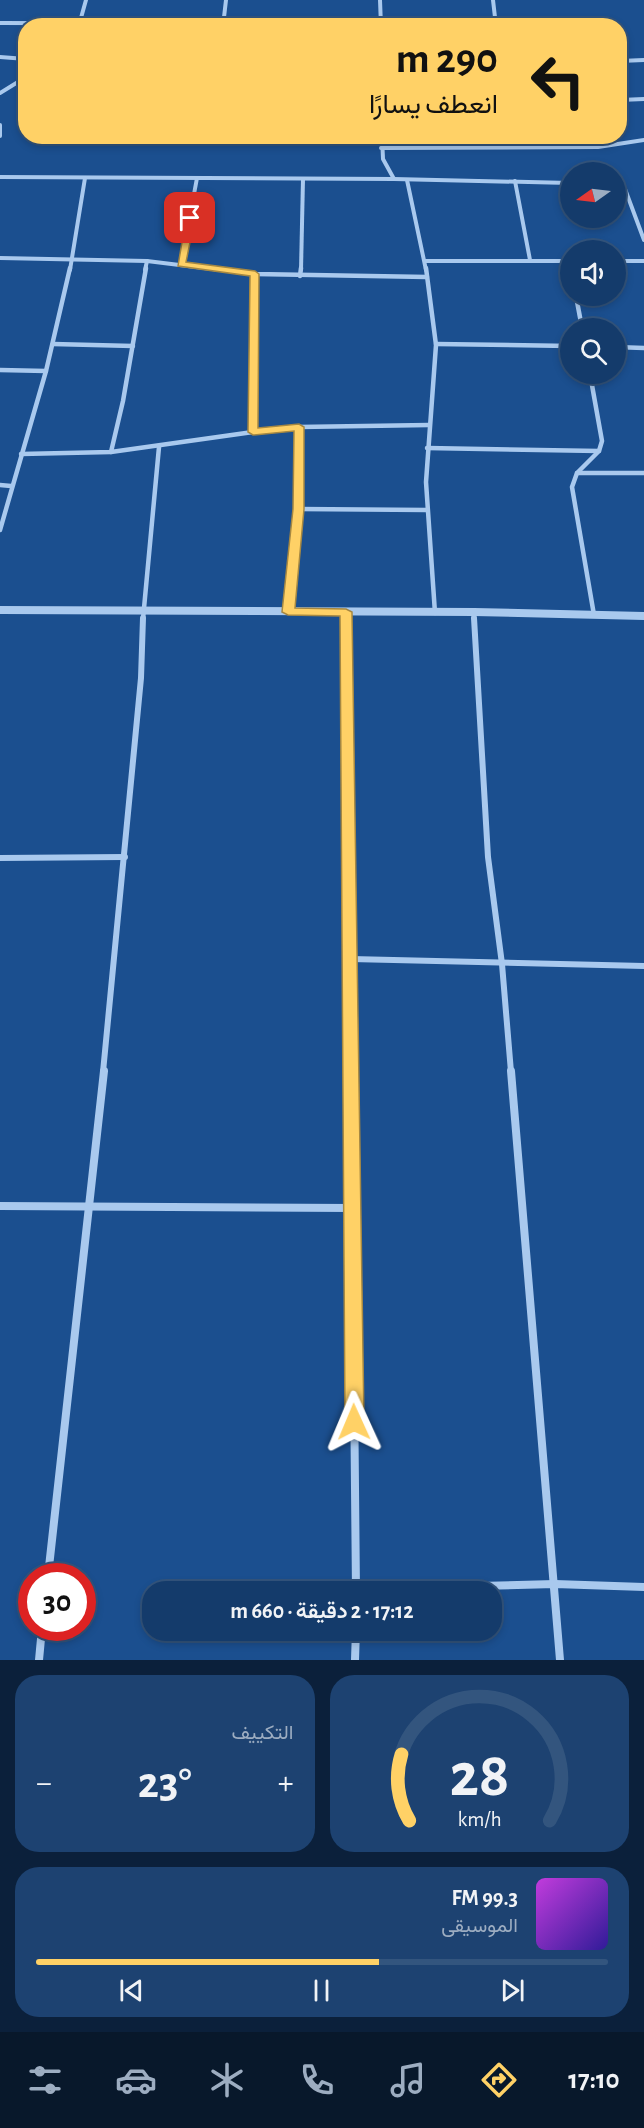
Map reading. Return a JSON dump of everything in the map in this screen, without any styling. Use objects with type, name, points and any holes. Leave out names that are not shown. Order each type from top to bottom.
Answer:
[{"type":"street","points":[[81,18],[86,0]]},
{"type":"street","points":[[224,18],[226,0]]},
{"type":"street","points":[[380,0],[381,18]]},
{"type":"street","points":[[493,0],[495,18]]},
{"type":"street","points":[[0,23],[18,23]]},
{"type":"street","points":[[0,57],[18,58]]},
{"type":"street","points":[[627,61],[644,60]]},
{"type":"street","points":[[0,93],[18,82]]},
{"type":"street","points":[[627,100],[644,99]]},
{"type":"street","points":[[0,125],[0,136]]},
{"type":"street","points":[[627,143],[644,140]]},
{"type":"street","points":[[381,144],[383,166],[394,179]]},
{"type":"street","points":[[381,148],[608,147],[623,144]]},
{"type":"street","points":[[0,177],[394,179],[560,183]]},
{"type":"street","points":[[0,530],[46,370],[74,259],[86,178]]},
{"type":"street","points":[[181,264],[197,178]]},
{"type":"street","points":[[300,276],[303,244],[303,179]]},
{"type":"street","points":[[407,180],[414,223],[425,261],[436,344],[435,387],[427,448],[427,510],[435,613]]},
{"type":"street","points":[[516,182],[530,260]]},
{"type":"street","points":[[626,192],[644,240]]},
{"type":"street","points":[[635,215],[644,215]]},
{"type":"street","points":[[0,258],[147,261],[255,274],[427,277]]},
{"type":"street","points":[[111,452],[123,401],[147,261]]},
{"type":"street","points":[[425,261],[560,262]]},
{"type":"street","points":[[626,261],[644,261]]},
{"type":"street","points":[[253,432],[255,274]]},
{"type":"street","points":[[53,344],[132,346]]},
{"type":"street","points":[[436,344],[560,346]]},
{"type":"street","points":[[626,347],[644,348]]},
{"type":"street","points":[[0,370],[46,370]]},
{"type":"street","points":[[592,384],[602,441],[599,451],[577,473],[572,487],[594,615]]},
{"type":"street","points":[[21,454],[111,452],[299,427],[429,425]]},
{"type":"street","points":[[288,612],[298,509],[299,427]]},
{"type":"street","points":[[49,1563],[90,1207],[125,857],[141,678],[143,610],[159,447]]},
{"type":"street","points":[[427,448],[599,451]]},
{"type":"street","points":[[577,473],[644,473]]},
{"type":"street","points":[[0,485],[11,486]]},
{"type":"street","points":[[298,509],[427,510]]},
{"type":"street","points":[[0,610],[474,612],[644,616]]},
{"type":"street","points":[[346,612],[356,1581]]},
{"type":"street","points":[[474,612],[488,856],[502,964],[560,1660]]},
{"type":"street","points":[[0,858],[125,857]]},
{"type":"street","points":[[351,959],[644,966]]},
{"type":"street","points":[[0,1206],[352,1208]]},
{"type":"street","points":[[502,1586],[555,1584],[644,1587]]},
{"type":"street","points":[[39,1660],[41,1641]]},
{"type":"street","points":[[355,1660],[356,1641]]},
{"type":"route","points":[[190,218],[181,264],[255,274],[253,432],[299,427],[298,509],[288,612],[346,612],[354,1422]]}]
